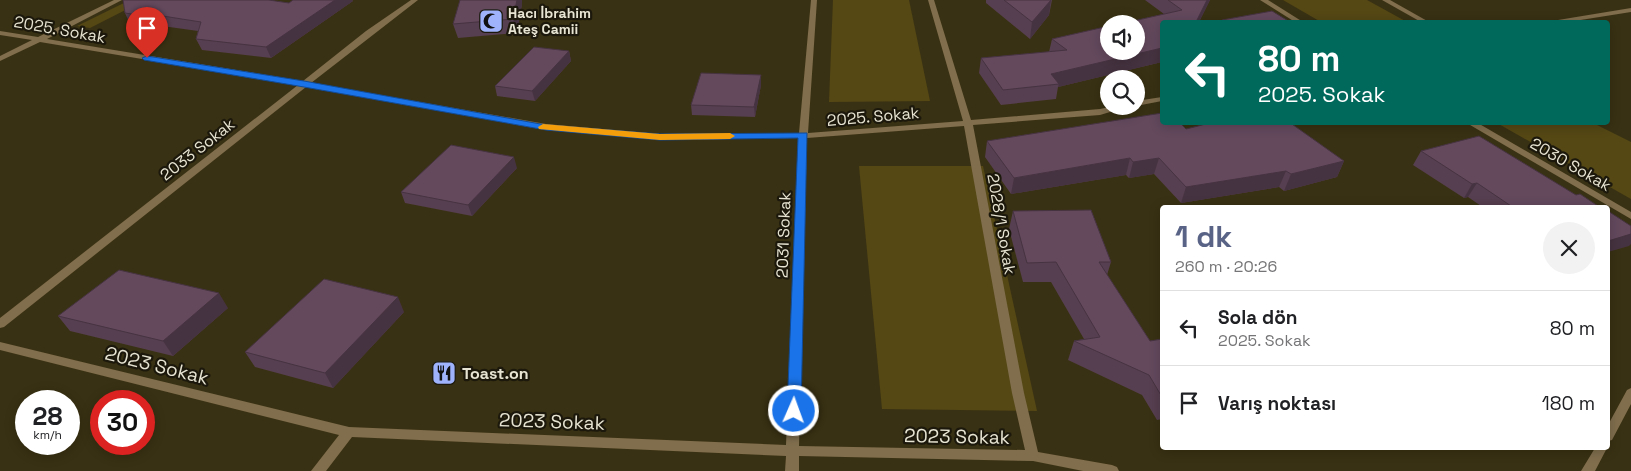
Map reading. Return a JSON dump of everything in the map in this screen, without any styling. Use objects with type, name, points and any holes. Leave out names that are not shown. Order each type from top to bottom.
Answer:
[{"type":"street","points":[[0,59],[119,0]]},
{"type":"street","name":"2033 Sokak","points":[[0,324],[369,33],[415,0]]},
{"type":"street","name":"2031 Sokak","points":[[792,471],[803,135],[814,0]]},
{"type":"street","name":"2028/1 Sokak","points":[[931,0],[968,123],[1018,393],[1033,456]]},
{"type":"street","points":[[1263,0],[1297,20]]},
{"type":"street","points":[[1385,0],[1421,20]]},
{"type":"street","points":[[1570,20],[1631,10]]},
{"type":"street","name":"2025. Sokak","points":[[0,33],[38,41],[304,84],[546,128],[660,137],[827,135],[1100,112]]},
{"type":"street","points":[[1145,102],[1160,99]]},
{"type":"street","name":"2030 Sokak","points":[[1474,125],[1631,216]]},
{"type":"street","name":"2023 Sokak","points":[[0,346],[349,432],[793,450],[1033,456],[1112,471]]},
{"type":"street","points":[[1610,432],[1631,393]]},
{"type":"street","points":[[318,471],[349,432]]},
{"type":"street","points":[[1588,471],[1600,450]]},
{"type":"shaded area","points":[[130,0],[145,0],[90,28],[77,26]]},
{"type":"shaded area","points":[[833,0],[909,0],[930,101],[829,102]]},
{"type":"shaded area","points":[[1283,0],[1367,0],[1403,20],[1318,20]]},
{"type":"shaded area","points":[[1501,125],[1597,125],[1631,142],[1631,199]]},
{"type":"shaded area","points":[[859,166],[983,166],[1037,411],[882,409]]},
{"type":"building","points":[[123,0],[269,0],[289,3],[293,0],[335,0],[266,47],[196,39],[201,22],[150,14],[145,16],[125,13]]},
{"type":"building","points":[[460,0],[517,0],[513,19],[453,24]]},
{"type":"building","points":[[1004,0],[1051,0],[1032,22]]},
{"type":"building","points":[[1168,0],[1207,0],[1197,20],[1160,20],[1160,48],[1145,52],[1145,18],[1182,10]]},
{"type":"building","points":[[1272,11],[1287,20],[1222,20]]},
{"type":"building","points":[[1100,28],[1100,60],[1111,60],[1051,74],[1059,84],[1003,90],[981,58],[1067,50],[1052,39]]},
{"type":"building","points":[[534,47],[569,51],[532,91],[495,86]]},
{"type":"building","points":[[701,73],[761,75],[754,107],[691,105]]},
{"type":"building","points":[[1160,113],[1160,125],[1182,125],[1186,129],[1202,125],[1293,125],[1344,161],[1291,174],[1286,171],[1186,187],[1159,158],[1133,162],[1130,158],[1014,178],[987,141]]},
{"type":"building","points":[[1479,136],[1576,195],[1580,194],[1596,205],[1510,205],[1477,183],[1472,184],[1421,151]]},
{"type":"building","points":[[451,145],[514,157],[468,205],[401,192]]},
{"type":"building","points":[[1091,210],[1111,262],[1099,262],[1150,341],[1160,339],[1160,394],[1149,375],[1074,341],[1100,337],[1056,262],[1027,263],[1013,211]]},
{"type":"building","points":[[1610,212],[1631,226],[1631,234],[1610,240]]},
{"type":"building","points":[[119,270],[219,293],[163,341],[58,316]]},
{"type":"building","points":[[324,279],[398,297],[325,373],[245,352]]},
{"type":"slow traffic","points":[[543,127],[660,137],[730,136]]},
{"type":"place","name":"Hacı İbrahim Ateş Camii","points":[[491,21]]},
{"type":"place","name":"Toast.on","points":[[444,373]]},
{"type":"route","points":[[147,58],[304,84],[546,128],[660,137],[803,135],[794,411]]}]
